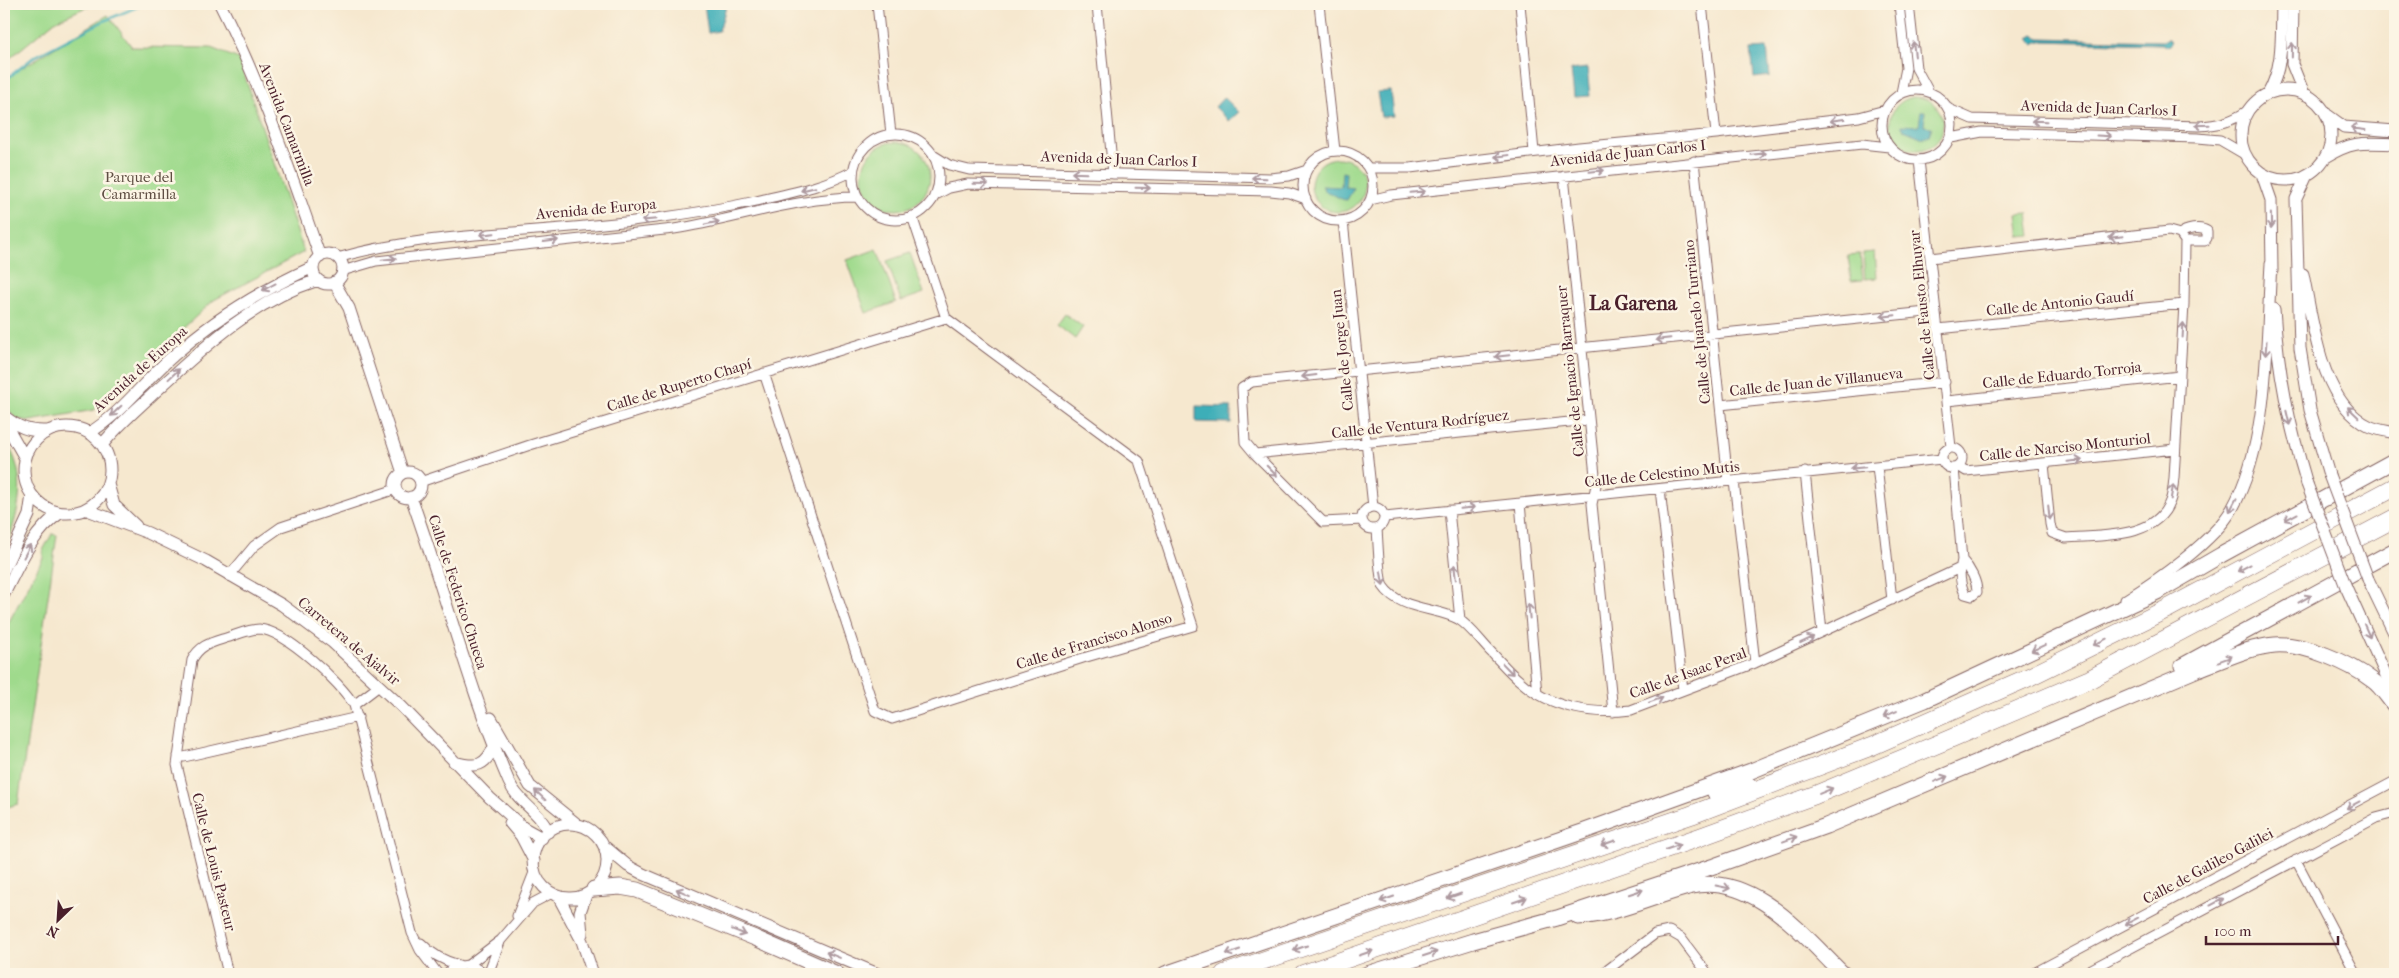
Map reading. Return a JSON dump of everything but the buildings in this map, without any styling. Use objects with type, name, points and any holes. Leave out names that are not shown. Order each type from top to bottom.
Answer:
[{"type":"highway","points":[[1166,974],[1582,832],[1802,751],[1925,700],[2159,591],[2221,554],[2395,460]]},
{"type":"highway","points":[[1224,974],[1691,814],[1872,746],[2027,678],[2167,609],[2395,487]]},
{"type":"highway","points":[[1303,974],[1700,837],[1815,795],[1937,745],[2090,678],[2395,518]]},
{"type":"highway","points":[[2099,710],[2395,550]]},
{"type":"highway","points":[[1367,974],[1472,941],[1557,918],[1714,866],[1826,826],[2099,710],[2198,669],[2255,648],[2277,645],[2307,649],[2353,668],[2374,681],[2395,706]]},
{"type":"highway","points":[[1582,832],[1748,784],[1861,740],[1964,695],[2027,678]]},
{"type":"highway","points":[[1557,918],[1602,915],[1702,884],[1722,885],[1744,892],[1766,904],[1792,925],[1843,974]]},
{"type":"highway","points":[[590,892],[620,887],[637,890],[837,974]]},
{"type":"street","name":"Avenida Camarmilla","points":[[220,4],[238,38],[308,218],[317,262]]},
{"type":"street","points":[[877,4],[891,134]]},
{"type":"street","points":[[1097,4],[1113,174]]},
{"type":"street","points":[[1318,4],[1335,151]]},
{"type":"street","points":[[1520,4],[1534,152]]},
{"type":"street","points":[[1702,4],[1716,134]]},
{"type":"street","points":[[1899,4],[1906,68],[1901,93]]},
{"type":"street","points":[[1909,4],[1916,68],[1929,92]]},
{"type":"street","points":[[2268,94],[2275,82],[2280,63],[2282,4]]},
{"type":"street","points":[[2293,4],[2292,64],[2304,94]]},
{"type":"street","points":[[1914,90],[1929,92],[1943,100],[1949,109],[1953,128],[1951,138],[1938,154],[1919,160],[1900,156],[1890,147],[1882,132],[1885,110],[1891,100],[1901,93],[1914,90]]},
{"type":"street","points":[[2395,131],[2344,127],[2304,94],[2286,90],[2268,94],[2256,101],[2247,111],[2240,132],[2244,154],[2251,165],[2262,174],[2284,181],[2307,176],[2318,168],[2326,157],[2344,146],[2362,143],[2395,144]]},
{"type":"street","name":"Avenida de Juan Carlos I","points":[[1949,109],[1972,118],[2199,126],[2221,125],[2234,120],[2247,111]]},
{"type":"street","name":"Avenida de Juan Carlos I","points":[[1368,168],[1410,168],[1534,152],[1859,118],[1885,110]]},
{"type":"street","points":[[2325,113],[2331,134],[2326,157]]},
{"type":"street","name":"Avenida de Juan Carlos I","points":[[1951,138],[1986,132],[2198,138],[2220,140],[2244,154]]},
{"type":"street","points":[[891,134],[903,134],[915,138],[925,145],[933,155],[938,169],[939,182],[934,196],[925,208],[912,216],[900,219],[882,216],[866,207],[858,197],[853,171],[858,157],[866,146],[876,138],[891,134]]},
{"type":"street","name":"Avenida de Juan Carlos I","points":[[1370,200],[1391,194],[1694,161],[1862,144],[1890,147]]},
{"type":"street","points":[[1335,151],[1354,155],[1368,168],[1373,178],[1373,189],[1370,200],[1364,210],[1354,217],[1343,221],[1321,216],[1312,209],[1306,199],[1304,180],[1307,170],[1314,161],[1324,154],[1335,151]]},
{"type":"street","name":"Avenida de Juan Carlos I","points":[[933,155],[949,164],[969,170],[1270,178],[1289,176],[1307,170]]},
{"type":"street","name":"Calle de Fausto Elhuyar","points":[[1919,160],[1951,447]]},
{"type":"street","name":"Calle de Juanelo Turriano","points":[[1694,161],[1720,405],[1755,664]]},
{"type":"street","name":"Avenida de Europa","points":[[337,258],[373,248],[474,235],[672,218],[707,212],[816,187],[853,171]]},
{"type":"street","points":[[2262,174],[2271,200],[2272,264],[2277,350],[2288,419],[2307,484],[2346,587],[2395,695]]},
{"type":"street","name":"Calle de Ignacio Barraquer","points":[[1564,176],[1580,348],[1596,485],[1592,504],[1613,712]]},
{"type":"street","points":[[2307,176],[2296,199],[2296,239],[2300,348],[2310,410],[2329,475],[2368,579],[2395,635]]},
{"type":"street","name":"Avenida de Juan Carlos I","points":[[934,196],[950,188],[972,184],[1270,190],[1289,193],[1306,199]]},
{"type":"street","name":"Avenida de Europa","points":[[342,271],[376,261],[710,224],[819,199],[858,197]]},
{"type":"street","points":[[912,216],[946,318]]},
{"type":"street","name":"Calle de Jorge Juan","points":[[1343,221],[1373,507]]},
{"type":"street","points":[[1930,258],[2169,232],[2182,237],[2184,304],[2175,449],[2170,500],[2163,514],[2152,524],[2138,530],[2066,538],[2052,533],[2044,464]]},
{"type":"street","points":[[2296,239],[2318,346],[2332,388],[2350,412],[2368,426],[2395,433]]},
{"type":"street","points":[[328,255],[337,258],[341,264],[342,271],[334,282],[325,284],[318,280],[317,262],[328,255]]},
{"type":"street","name":"Avenida de Europa","points":[[89,433],[106,421],[174,355],[237,306],[317,262]]},
{"type":"street","points":[[2068,634],[2154,583],[2208,537],[2231,511],[2249,471],[2259,433],[2272,264]]},
{"type":"street","name":"Avenida de Europa","points":[[102,445],[114,431],[185,364],[243,315],[276,297],[318,280]]},
{"type":"street","points":[[334,282],[349,308],[403,473]]},
{"type":"street","name":"Calle de Antonio Gaudí","points":[[1938,329],[2184,304]]},
{"type":"street","points":[[1362,520],[1323,522],[1255,454],[1245,442],[1242,388],[1252,382],[1358,370],[1936,311]]},
{"type":"street","name":"Calle de Francisco Alonso","points":[[764,374],[875,711],[892,719],[1083,658],[1193,626],[1139,460],[946,318]]},
{"type":"street","name":"Calle de Ruperto Chapí","points":[[420,482],[530,445],[946,318]]},
{"type":"street","name":"Calle de Eduardo Torroja","points":[[1947,401],[2180,376]]},
{"type":"street","name":"Calle de Juan de Villanueva","points":[[1720,405],[1945,382]]},
{"type":"street","points":[[4,416],[16,426],[28,430],[49,431]]},
{"type":"street","name":"Calle de Ventura Rodríguez","points":[[1255,454],[1589,420]]},
{"type":"street","points":[[4,421],[25,458]]},
{"type":"street","points":[[73,427],[89,433],[102,445],[108,457],[110,468],[108,484],[100,498],[86,509],[72,513],[49,509],[32,495],[26,483],[24,471],[25,458],[34,442],[56,428],[73,427]]},
{"type":"street","points":[[1951,447],[1960,451],[1962,455],[1956,467],[1948,467],[1942,459],[1943,453],[1951,447]]},
{"type":"street","name":"Calle de Narciso Monturiol","points":[[1956,467],[1966,471],[2175,449]]},
{"type":"street","name":"Calle de Celestino Mutis","points":[[1385,517],[1942,459]]},
{"type":"street","points":[[1877,466],[1892,600]]},
{"type":"street","name":"Calle de Isaac Peral","points":[[1377,529],[1382,584],[1394,597],[1408,604],[1440,611],[1460,620],[1520,681],[1537,694],[1585,711],[1613,712],[1630,710],[1755,664],[1892,600],[1961,564],[1956,467]]},
{"type":"street","points":[[1806,472],[1822,632]]},
{"type":"street","points":[[403,473],[414,474],[420,482],[419,491],[411,497],[402,496],[396,489],[396,479],[403,473]]},
{"type":"street","name":"Carretera de Ajalvir","points":[[108,484],[114,505],[136,526]]},
{"type":"street","points":[[229,576],[254,546],[281,527],[396,489]]},
{"type":"street","points":[[1660,489],[1683,690]]},
{"type":"street","points":[[4,569],[29,515],[32,495]]},
{"type":"street","name":"Calle de Federico Chueca","points":[[411,497],[477,696]]},
{"type":"street","points":[[1520,503],[1537,694]]},
{"type":"street","points":[[1373,507],[1382,511],[1385,517],[1384,524],[1377,529],[1369,529],[1362,520],[1362,515],[1368,508],[1373,507]]},
{"type":"street","name":"Carretera de Ajalvir","points":[[86,509],[136,526],[206,561],[229,576],[282,604],[332,642],[402,707],[490,798],[524,828],[545,835]]},
{"type":"street","points":[[1449,510],[1460,620]]},
{"type":"street","points":[[4,594],[43,525],[60,512]]},
{"type":"street","name":"Calle de Louis Pasteur","points":[[228,974],[178,773],[178,756],[192,660],[196,652],[209,643],[260,629],[283,638],[333,680],[354,705],[412,933],[420,950],[438,974]]},
{"type":"street","points":[[354,705],[379,686]]},
{"type":"street","points":[[477,696],[509,784],[524,804],[544,822],[545,835]]},
{"type":"street","points":[[477,696],[530,786],[578,825],[598,837],[604,846],[628,866],[878,974]]},
{"type":"street","points":[[178,756],[184,757],[358,717]]},
{"type":"street","points":[[453,761],[466,765],[483,763],[490,757],[495,745]]},
{"type":"street","name":"Calle de Galileo Galilei","points":[[2032,974],[2395,781]]},
{"type":"street","name":"Carretera de Ajalvir","points":[[490,798],[520,836],[534,866]]},
{"type":"street","points":[[2082,974],[2376,818],[2395,813]]},
{"type":"street","points":[[513,924],[525,898],[534,866],[536,849],[545,835],[568,824],[578,825]]},
{"type":"street","points":[[582,941],[580,912],[590,892],[602,880],[606,870],[607,858],[604,846]]},
{"type":"street","points":[[2296,860],[2356,974]]},
{"type":"street","points":[[534,866],[538,879],[555,894],[582,941],[593,974]]},
{"type":"street","points":[[488,974],[501,940],[533,903],[555,894],[567,898],[590,892]]},
{"type":"street","points":[[1602,974],[1655,934],[1669,931],[1681,938],[1708,974]]},
{"type":"street","name":"Calle de Louis Pasteur","points":[[412,933],[430,952],[445,961],[475,967],[483,974]]},
{"type":"street","points":[[446,974],[464,965],[501,940]]},
{"type":"green space","points":[[4,4],[93,4],[55,21],[4,63]]},
{"type":"green space","name":"Parque del Camarmilla","points":[[108,15],[132,47],[211,48],[239,59],[304,252],[214,300],[94,410],[30,421],[16,419],[4,404],[4,79]]},
{"type":"green space","points":[[1913,97],[1925,99],[1934,104],[1940,112],[1943,122],[1938,140],[1931,147],[1920,150],[1908,149],[1900,145],[1893,138],[1890,128],[1890,119],[1894,109],[1902,102]]},
{"type":"green space","points":[[896,142],[909,145],[920,152],[927,163],[930,176],[927,189],[920,200],[909,207],[896,210],[883,207],[872,200],[865,189],[862,176],[865,163],[872,152],[883,145]]},
{"type":"green space","points":[[1338,158],[1348,160],[1357,166],[1363,175],[1365,185],[1363,195],[1357,204],[1348,210],[1338,212],[1328,210],[1319,204],[1313,195],[1311,185],[1313,175],[1319,166],[1328,160]]},
{"type":"green space","points":[[2028,213],[2031,236],[2020,237],[2017,214]]},
{"type":"green space","points":[[877,249],[896,302],[866,313],[847,260]]},
{"type":"green space","points":[[1875,252],[1877,278],[1865,279],[1863,253]]},
{"type":"green space","points":[[910,253],[924,293],[901,301],[887,261]]},
{"type":"green space","points":[[1860,254],[1863,280],[1851,281],[1848,255]]},
{"type":"green space","points":[[1065,314],[1083,327],[1075,339],[1057,325]]},
{"type":"green space","points":[[4,439],[17,467],[19,495],[14,524],[4,553]]},
{"type":"green space","points":[[52,534],[57,535],[18,804],[4,808],[4,631],[43,558],[43,550]]},
{"type":"water","points":[[704,4],[727,4],[719,31],[708,33]]},
{"type":"water","points":[[2034,35],[2039,38],[2163,41],[2168,38],[2172,42],[2167,47],[2162,44],[2039,41],[2033,44],[2029,38]]},
{"type":"water","points":[[1767,48],[1770,76],[1754,78],[1751,49]]},
{"type":"water","points":[[1587,68],[1590,96],[1574,97],[1571,70]]},
{"type":"water","points":[[1391,91],[1394,116],[1381,117],[1377,92]]},
{"type":"water","points":[[1224,97],[1239,112],[1229,121],[1215,107]]},
{"type":"water","points":[[1921,111],[1925,111],[1924,126],[1932,127],[1929,135],[1923,138],[1904,130],[1901,125],[1919,126]]},
{"type":"water","points":[[1342,172],[1346,173],[1345,187],[1354,188],[1347,200],[1326,192],[1322,186],[1341,187]]},
{"type":"water","points":[[1196,406],[1231,407],[1231,423],[1196,422]]},
{"type":"waterway","points":[[4,81],[34,57],[104,21],[144,4]]},
{"type":"district","name":"La Garena","points":[[1633,303]]}]
